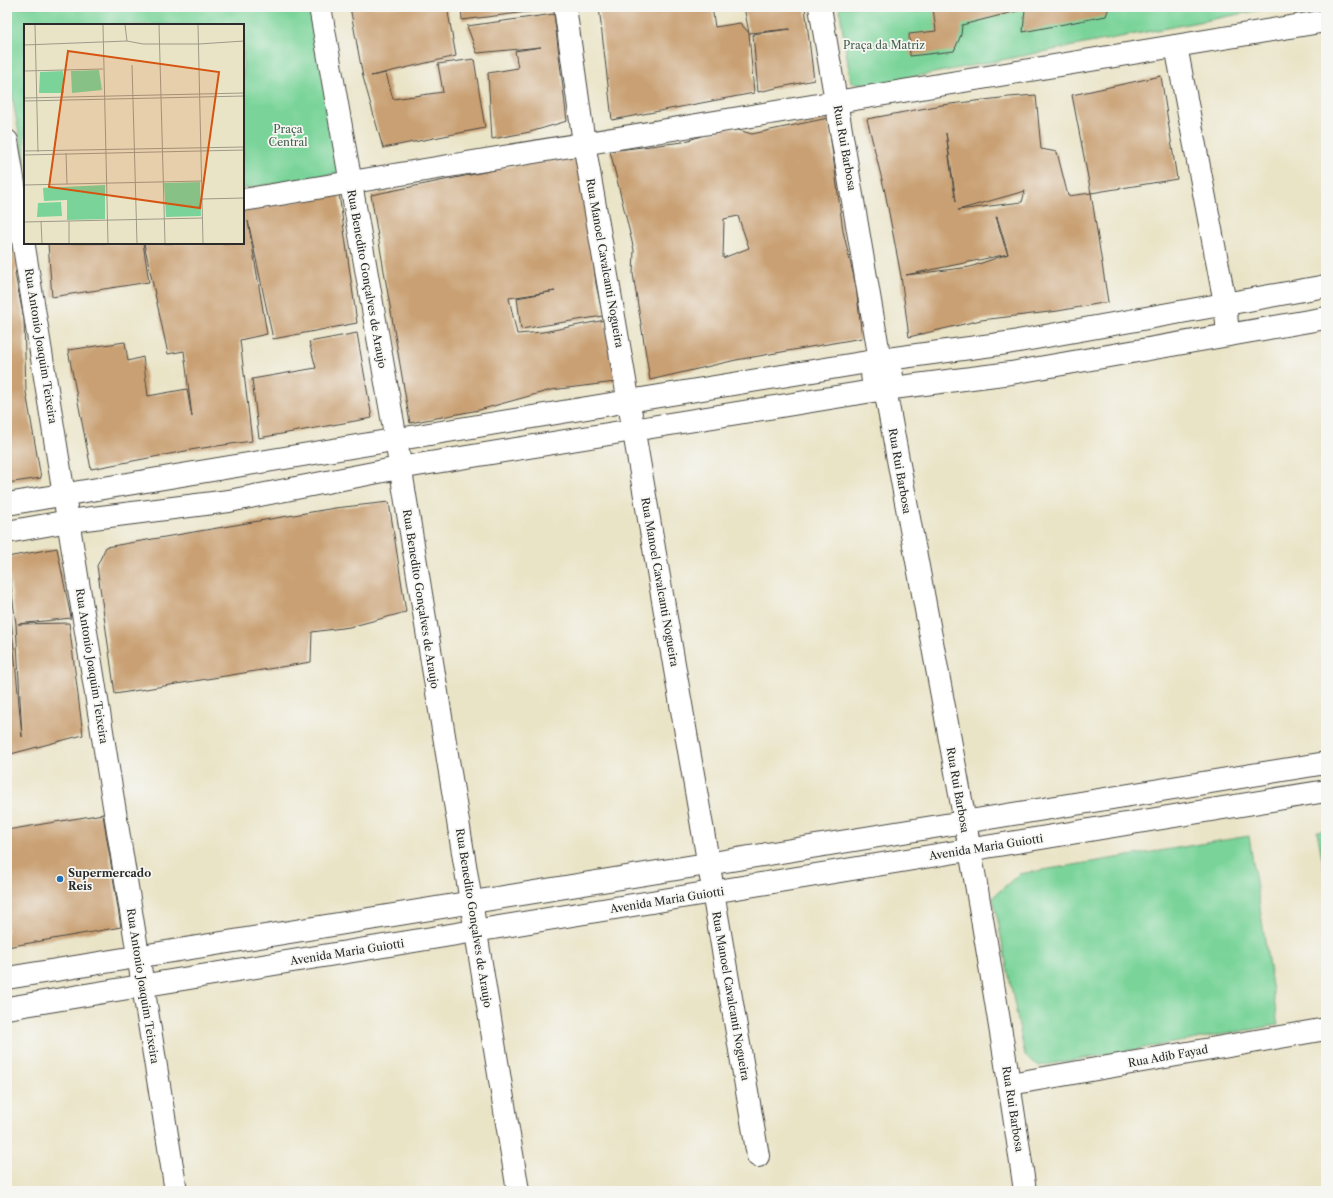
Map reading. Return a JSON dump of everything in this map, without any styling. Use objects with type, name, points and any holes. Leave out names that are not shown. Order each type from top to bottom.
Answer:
[{"type":"street","name":"Rua Benedito Gonçalves de Araujo","points":[[320,7],[396,440],[399,468],[518,1191]]},
{"type":"street","name":"Rua Manoel Cavalcanti Nogueira","points":[[565,7],[584,143],[758,1156]]},
{"type":"street","name":"Rua Rui Barbosa","points":[[820,7],[880,360]]},
{"type":"street","points":[[244,200],[1326,21]]},
{"type":"street","points":[[1176,46],[1225,303],[1228,334]]},
{"type":"street","name":"Rua Antonio Joaquim Teixeira","points":[[7,141],[24,236]]},
{"type":"street","name":"Rua Antonio Joaquim Teixeira","points":[[25,244],[176,1191]]},
{"type":"street","points":[[7,504],[880,360],[1007,343],[1326,286]]},
{"type":"street","points":[[7,532],[69,521],[229,501],[399,468],[885,389],[1011,373],[1326,318]]},
{"type":"street","points":[[1007,343],[1011,373]]},
{"type":"street","points":[[880,360],[873,369],[872,377],[874,384],[885,389]]},
{"type":"street","name":"Rua Rui Barbosa","points":[[885,389],[1010,1084],[1025,1191]]},
{"type":"street","points":[[223,468],[229,501]]},
{"type":"street","points":[[7,978],[1326,763]]},
{"type":"street","name":"Avenida Maria Guiotti","points":[[7,1008],[1326,791]]},
{"type":"street","points":[[29,974],[34,1004]]},
{"type":"street","name":"Rua Adib Fayad","points":[[1010,1084],[1326,1029]]},
{"type":"green space","name":"Praça Central","points":[[7,7],[311,7],[341,173],[244,189],[244,24],[24,24],[24,162],[7,68]]},
{"type":"green space","name":"Praça da Matriz","points":[[839,7],[1276,7],[877,84],[851,83]]},
{"type":"green space","points":[[1326,830],[1326,879],[1317,831]]},
{"type":"green space","points":[[1249,836],[1278,1025],[1039,1066],[1025,1056],[993,897],[1019,874]]},
{"type":"building","points":[[350,7],[447,7],[456,56],[371,76],[386,73],[393,99],[443,92],[438,64],[474,59],[485,128],[383,148],[363,77]]},
{"type":"building","points":[[461,7],[551,7],[552,9],[462,20]]},
{"type":"building","points":[[599,7],[712,7],[715,27],[740,23],[749,33],[754,93],[612,120]]},
{"type":"building","points":[[744,7],[805,7],[814,80],[758,92],[753,34],[790,29],[749,33]]},
{"type":"building","points":[[916,7],[1109,7],[1106,16],[1023,32],[1025,9],[962,25],[961,35],[954,51],[910,56],[909,34],[936,31],[933,8],[916,11]]},
{"type":"building","points":[[554,14],[567,121],[530,132],[492,139],[488,73],[518,68],[515,51],[541,47],[477,53],[467,26]]},
{"type":"building","points":[[1161,76],[1177,179],[1091,193],[1072,95]]},
{"type":"building","points":[[1036,95],[1041,149],[1057,152],[1068,196],[1091,193],[1108,302],[1058,311],[981,320],[909,337],[901,276],[885,192],[867,119],[942,105]],"holes":[[[946,133],[956,201],[952,179]],[[1025,191],[1022,202],[958,210]],[[996,217],[1008,254],[1004,244]],[[1008,254],[970,267],[906,275]]]},
{"type":"building","points":[[828,118],[843,231],[856,286],[862,338],[736,360],[650,380],[633,274],[634,250],[610,151],[683,142],[728,127],[752,134]],"holes":[[[738,216],[749,248],[723,258],[724,219]]]},
{"type":"building","points":[[578,153],[596,284],[603,316],[521,329],[517,298],[555,291],[509,298],[517,334],[543,332],[605,320],[616,382],[551,390],[479,410],[410,423],[371,195]]},
{"type":"building","points":[[339,194],[357,323],[273,339],[248,221],[267,334],[240,340],[252,441],[196,449],[91,469],[68,350],[125,342],[128,361],[143,357],[148,396],[187,389],[192,417],[184,351],[168,354],[144,244],[244,244],[244,211]]},
{"type":"building","points":[[7,229],[18,265],[15,274],[24,319],[26,392],[41,478],[7,483]]},
{"type":"building","points":[[48,244],[143,244],[149,282],[52,297]]},
{"type":"building","points":[[357,333],[372,418],[259,438],[252,379],[316,368],[309,342]]},
{"type":"building","points":[[389,502],[406,612],[350,627],[312,632],[311,662],[115,694],[97,566],[106,547],[335,508]]},
{"type":"building","points":[[57,548],[71,618],[18,624],[69,623],[83,735],[7,755],[7,573],[22,737],[16,624],[7,557]]},
{"type":"building","name":"Supermercado Reis","points":[[103,814],[121,927],[7,947],[7,830]]},
{"type":"place","name":"Supermercado Reis","points":[[60,879]]}]
